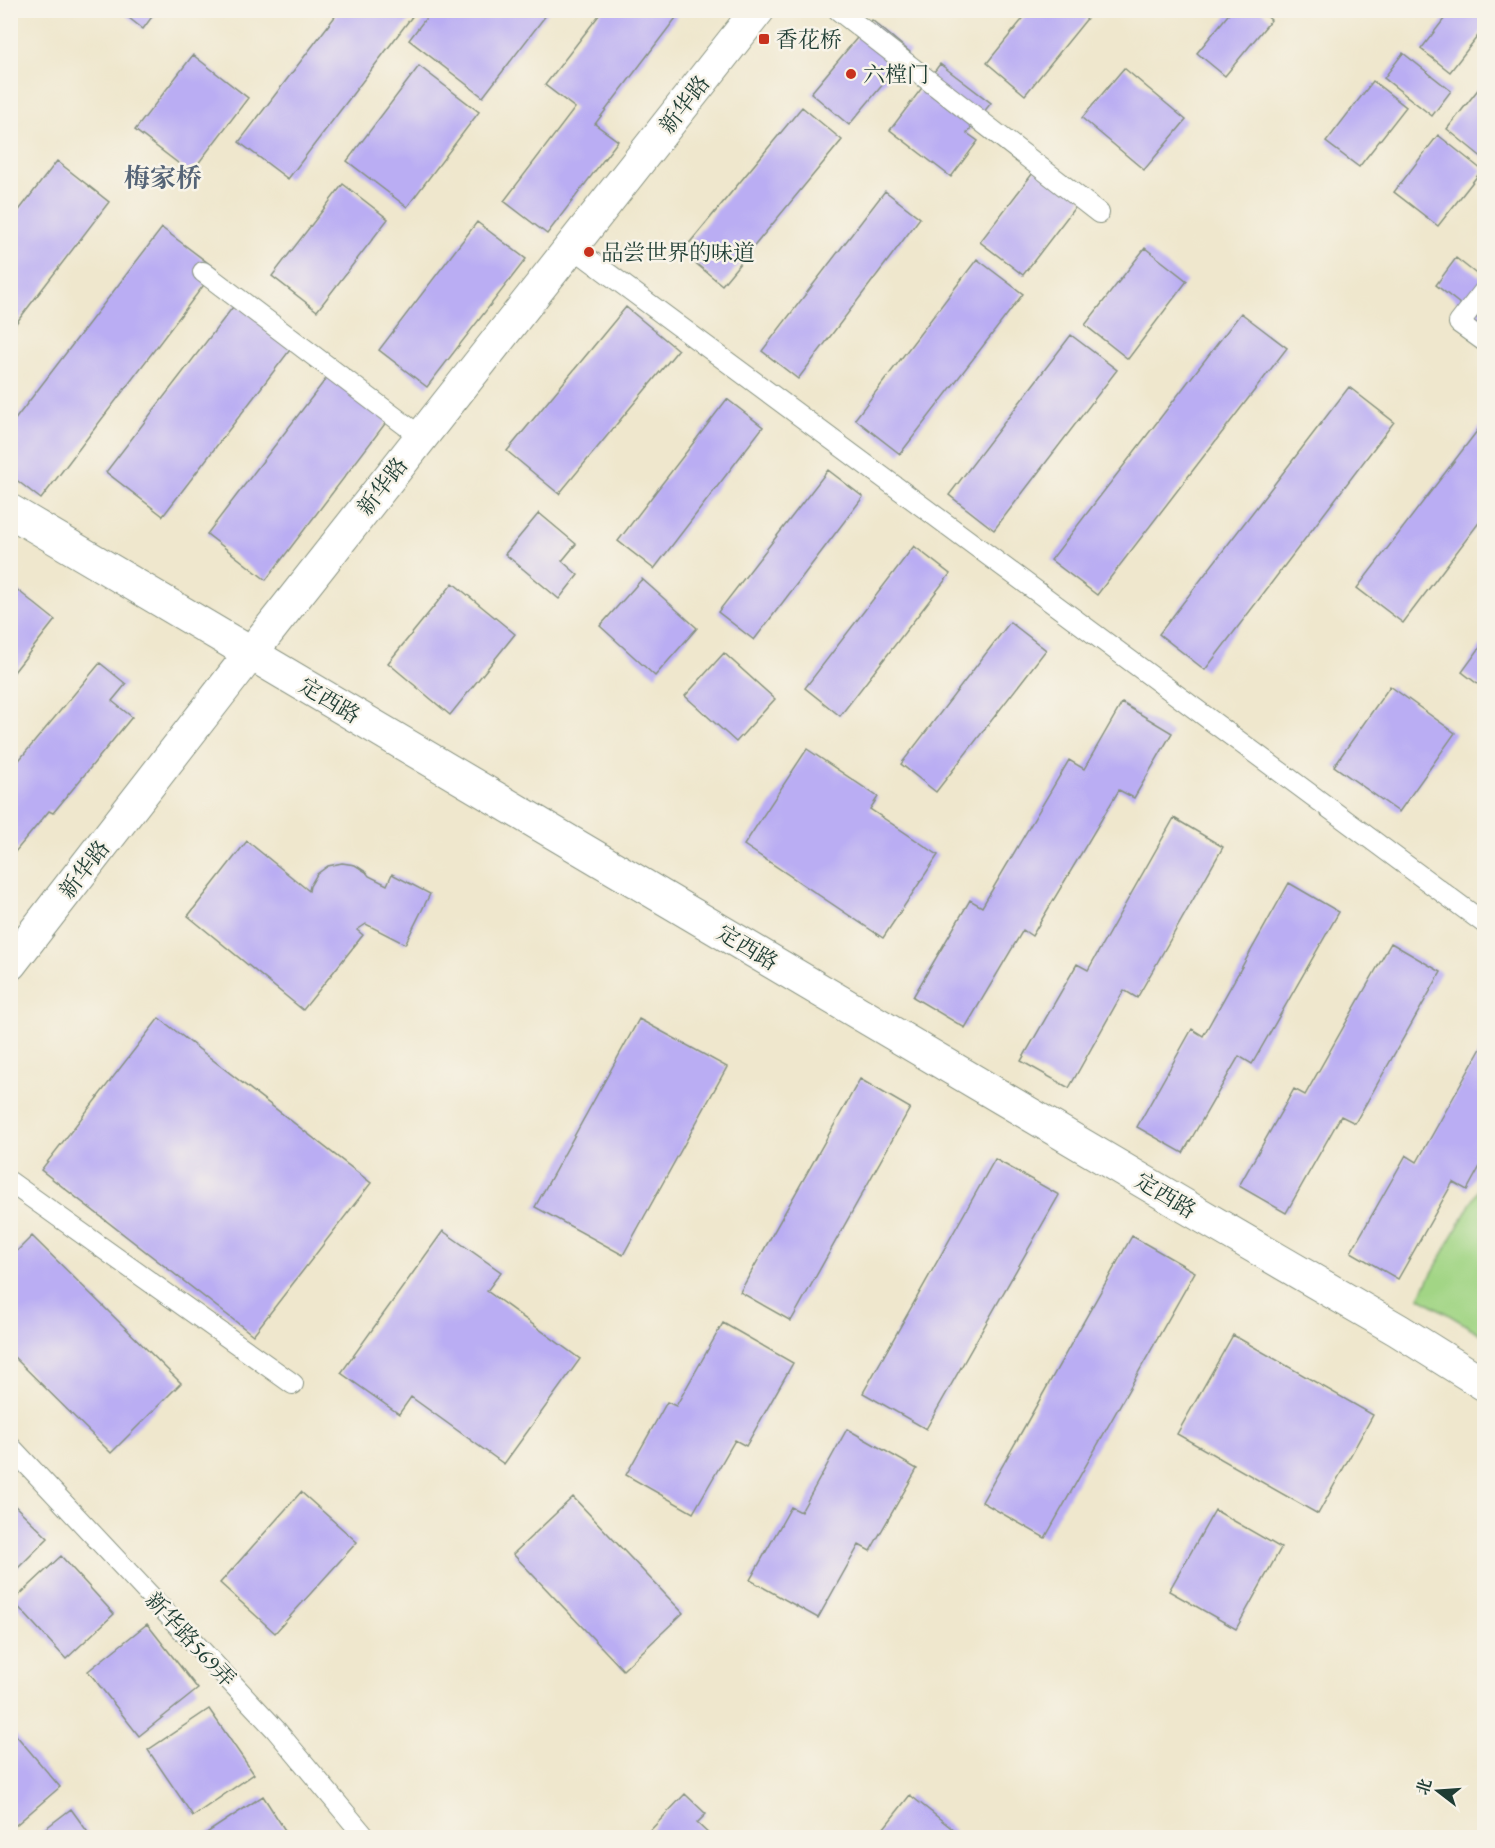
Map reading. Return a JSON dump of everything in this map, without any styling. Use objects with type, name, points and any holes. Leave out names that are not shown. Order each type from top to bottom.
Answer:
[{"type":"street","name":"新华路","points":[[10,964],[251,653],[758,10]]},
{"type":"street","name":"定西路","points":[[10,511],[1398,1330],[1485,1384]]},
{"type":"lane","points":[[838,10],[1099,213]]},
{"type":"lane","points":[[571,246],[1485,923]]},
{"type":"lane","points":[[202,272],[421,437]]},
{"type":"lane","points":[[1485,291],[1459,323],[1485,341]]},
{"type":"lane","points":[[10,1182],[293,1384]]},
{"type":"lane","name":"新华路569弄","points":[[10,1446],[276,1730],[366,1838]]},
{"type":"green space","points":[[1484,1179],[1484,1336],[1419,1297]]},
{"type":"building","points":[[119,10],[157,10],[143,29]]},
{"type":"building","points":[[340,10],[417,10],[288,179],[239,142]]},
{"type":"building","points":[[432,10],[550,10],[483,97],[409,40]]},
{"type":"building","points":[[603,10],[682,10],[595,124],[618,141],[547,234],[504,201],[575,108],[545,85]]},
{"type":"building","points":[[1030,10],[1094,10],[1025,95],[987,63]]},
{"type":"building","points":[[1232,10],[1260,10],[1271,20],[1225,76],[1197,53]]},
{"type":"building","points":[[1451,10],[1484,10],[1484,28],[1450,72],[1421,49]]},
{"type":"building","points":[[872,20],[910,52],[849,125],[811,93]]},
{"type":"building","points":[[1403,53],[1451,91],[1432,116],[1384,78]]},
{"type":"building","points":[[193,55],[248,98],[191,173],[135,130]]},
{"type":"building","points":[[940,64],[991,103],[967,133],[978,141],[951,177],[890,130]]},
{"type":"building","points":[[419,66],[479,112],[407,207],[347,161]]},
{"type":"building","points":[[1124,68],[1186,120],[1144,170],[1082,118]]},
{"type":"building","points":[[1373,81],[1406,107],[1359,167],[1326,142]]},
{"type":"building","points":[[1484,82],[1484,159],[1447,129]]},
{"type":"building","points":[[802,107],[842,140],[722,285],[682,252]]},
{"type":"building","points":[[1438,135],[1482,170],[1438,226],[1394,192]]},
{"type":"building","points":[[57,161],[109,202],[10,331],[10,222]]},
{"type":"building","points":[[1039,165],[1082,198],[1023,275],[980,242]]},
{"type":"building","points":[[343,184],[388,219],[317,311],[272,276]]},
{"type":"building","points":[[885,191],[920,218],[798,379],[762,351]]},
{"type":"building","points":[[477,222],[526,259],[427,387],[379,350]]},
{"type":"building","points":[[162,228],[216,269],[41,499],[10,475],[10,426]]},
{"type":"building","points":[[1145,248],[1187,281],[1128,359],[1085,325]]},
{"type":"building","points":[[1456,258],[1484,280],[1484,323],[1436,285]]},
{"type":"building","points":[[977,259],[1023,294],[900,454],[855,419]]},
{"type":"building","points":[[236,303],[293,346],[163,516],[106,472]]},
{"type":"building","points":[[626,307],[678,350],[559,494],[507,451]]},
{"type":"building","points":[[1241,313],[1287,348],[1097,595],[1051,560]]},
{"type":"building","points":[[1071,335],[1117,370],[994,530],[949,495]]},
{"type":"building","points":[[332,371],[391,416],[266,580],[207,534]]},
{"type":"building","points":[[1349,387],[1394,422],[1205,670],[1159,634]]},
{"type":"building","points":[[727,399],[763,427],[654,569],[618,541]]},
{"type":"building","points":[[1484,422],[1484,516],[1403,623],[1357,588]]},
{"type":"building","points":[[828,470],[863,497],[754,640],[718,612]]},
{"type":"building","points":[[539,513],[576,544],[562,561],[578,575],[559,599],[505,554]]},
{"type":"building","points":[[914,546],[950,574],[840,716],[805,688]]},
{"type":"building","points":[[642,579],[697,628],[655,676],[600,626]]},
{"type":"building","points":[[453,583],[515,634],[450,715],[388,663]]},
{"type":"building","points":[[10,584],[55,620],[10,677]]},
{"type":"building","points":[[1010,622],[1046,650],[936,792],[901,764]]},
{"type":"building","points":[[1484,642],[1484,689],[1462,672]]},
{"type":"building","points":[[724,653],[775,699],[736,742],[685,696]]},
{"type":"building","points":[[100,663],[126,684],[112,701],[132,717],[53,813],[49,811],[10,858],[10,771]]},
{"type":"building","points":[[1390,686],[1455,733],[1399,812],[1334,766]]},
{"type":"building","points":[[1122,703],[1172,733],[1134,798],[1119,790],[1032,936],[1023,930],[965,1028],[913,997],[970,900],[982,907],[1069,760],[1084,769]]},
{"type":"building","points":[[807,749],[878,797],[870,809],[938,855],[883,938],[744,845]]},
{"type":"building","points":[[1174,818],[1223,847],[1137,998],[1124,990],[1069,1088],[1021,1061],[1077,964],[1088,970]]},
{"type":"building","points":[[247,841],[309,891],[317,874],[328,866],[342,863],[355,865],[369,876],[387,885],[392,874],[430,894],[405,944],[366,924],[357,930],[363,935],[303,1010],[188,916]]},
{"type":"building","points":[[1289,883],[1339,912],[1252,1064],[1239,1056],[1183,1153],[1137,1127],[1192,1029],[1203,1036]]},
{"type":"building","points":[[1391,943],[1441,972],[1355,1123],[1341,1116],[1286,1213],[1239,1186],[1294,1089],[1305,1095]]},
{"type":"building","points":[[159,1018],[371,1183],[253,1335],[41,1170]]},
{"type":"building","points":[[639,1019],[727,1067],[623,1255],[535,1207]]},
{"type":"building","points":[[1484,1043],[1484,1159],[1467,1190],[1453,1182],[1398,1279],[1351,1252],[1406,1155],[1417,1162]]},
{"type":"building","points":[[860,1079],[910,1108],[791,1321],[740,1292]]},
{"type":"building","points":[[995,1159],[1059,1195],[926,1429],[863,1393]]},
{"type":"building","points":[[443,1231],[501,1272],[487,1291],[580,1359],[504,1464],[411,1397],[399,1414],[341,1373]]},
{"type":"building","points":[[32,1236],[181,1383],[111,1453],[10,1353],[10,1258]]},
{"type":"building","points":[[1132,1236],[1195,1272],[1045,1538],[982,1502]]},
{"type":"building","points":[[723,1323],[793,1363],[746,1446],[735,1440],[693,1513],[626,1475],[667,1402],[676,1406]]},
{"type":"building","points":[[1233,1335],[1373,1415],[1318,1514],[1177,1434]]},
{"type":"building","points":[[847,1429],[917,1469],[870,1551],[859,1545],[818,1618],[750,1580],[791,1507],[801,1512]]},
{"type":"building","points":[[301,1492],[357,1542],[275,1633],[220,1583]]},
{"type":"building","points":[[573,1497],[683,1613],[623,1670],[513,1554]]},
{"type":"building","points":[[10,1501],[48,1538],[10,1576]]},
{"type":"building","points":[[1215,1510],[1281,1548],[1236,1629],[1169,1591]]},
{"type":"building","points":[[61,1556],[114,1614],[66,1659],[13,1601]]},
{"type":"building","points":[[147,1624],[198,1689],[139,1736],[88,1671]]},
{"type":"building","points":[[209,1709],[254,1774],[193,1816],[148,1750]]},
{"type":"building","points":[[10,1728],[60,1787],[10,1830]]},
{"type":"building","points":[[685,1794],[706,1814],[697,1823],[713,1838],[643,1838]]},
{"type":"building","points":[[910,1795],[955,1831],[950,1838],[876,1838]]},
{"type":"building","points":[[263,1796],[290,1838],[199,1838]]},
{"type":"building","points":[[71,1809],[92,1838],[33,1838]]},
{"type":"place","name":"香花桥","points":[[764,39]]},
{"type":"place","name":"六樘门","points":[[851,74]]},
{"type":"place","name":"品尝世界的味道","points":[[589,252]]},
{"type":"district","name":"梅家桥","points":[[163,178]]}]
